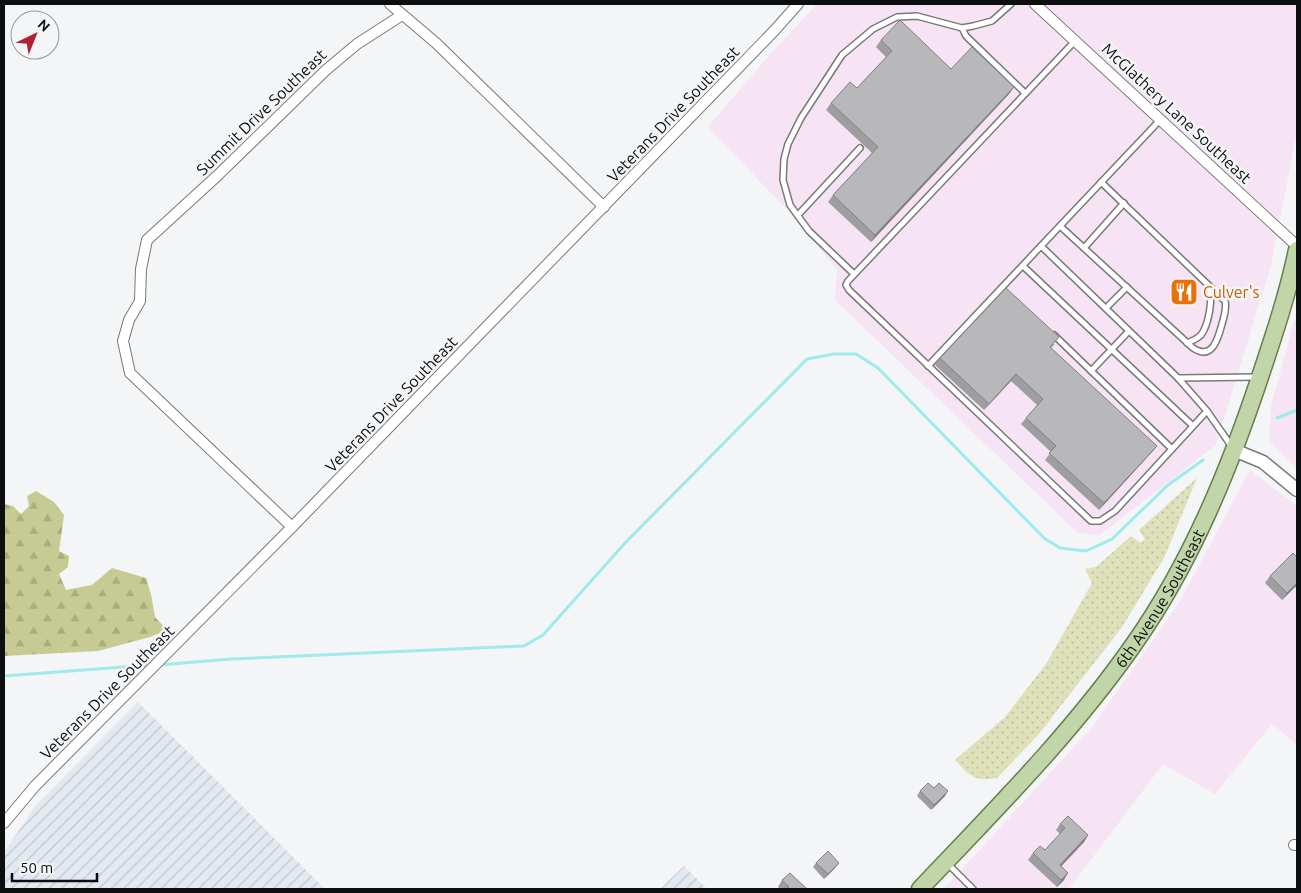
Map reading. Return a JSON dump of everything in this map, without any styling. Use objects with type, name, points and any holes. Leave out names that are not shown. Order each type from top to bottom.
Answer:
[{"type":"main road","name":"6th Avenue Southeast","points":[[920,889],[1085,709],[1135,643],[1178,573],[1203,522],[1234,450],[1260,376],[1293,293],[1297,250]]},
{"type":"street","points":[[390,4],[436,43],[604,207]]},
{"type":"street","name":"Veterans Drive Southeast","points":[[4,823],[35,786],[292,527],[604,207],[798,4]]},
{"type":"street","name":"McGlathery Lane Southeast","points":[[1035,4],[1297,246]]},
{"type":"street","name":"Summit Drive Southeast","points":[[292,527],[130,373],[123,341],[129,320],[140,301],[141,269],[147,240],[217,176],[326,70],[357,44],[402,15]]},
{"type":"street","points":[[1234,450],[1263,462],[1297,490]]},
{"type":"lane","points":[[854,274],[809,230],[790,205],[783,180],[784,159],[788,144],[801,118],[842,55],[873,28],[897,17],[916,16],[962,28],[992,21],[1011,4]]},
{"type":"lane","points":[[962,28],[966,36],[1025,94]]},
{"type":"lane","points":[[1076,41],[854,274],[846,285],[849,290],[1091,521],[1100,521],[1115,511],[1206,411]]},
{"type":"lane","points":[[928,366],[1161,119]]},
{"type":"lane","points":[[798,215],[860,148]]},
{"type":"lane","points":[[1060,226],[1199,352],[1204,352],[1214,346],[1218,339],[1226,304],[1222,297],[1102,182]]},
{"type":"lane","points":[[1084,248],[1124,203]]},
{"type":"lane","points":[[1041,246],[1178,378],[1206,411],[1234,450]]},
{"type":"lane","points":[[1023,266],[1193,426]]},
{"type":"lane","points":[[1187,342],[1199,337],[1205,327],[1212,298],[1208,284]]},
{"type":"lane","points":[[1004,286],[1011,293]]},
{"type":"lane","points":[[1106,308],[1126,287]]},
{"type":"lane","points":[[1091,371],[1129,331]]},
{"type":"lane","points":[[1051,332],[1172,449]]},
{"type":"lane","points":[[1178,378],[1260,376]]},
{"type":"lane","points":[[946,862],[974,889]]},
{"type":"shaded area","points":[[817,4],[1297,4],[1297,132],[1271,265],[1216,445],[1100,535],[1078,533],[835,300],[837,270],[793,216],[708,127],[765,60]]},
{"type":"shaded area","points":[[1297,310],[1297,468],[1269,441],[1271,406]]},
{"type":"shaded area","points":[[1250,470],[1297,506],[1297,745],[1272,724],[1215,794],[1163,764],[1069,889],[944,889],[1092,727],[1179,603]]},
{"type":"shaded area","points":[[138,702],[325,889],[4,889],[4,852],[36,805]]},
{"type":"shaded area","points":[[684,866],[707,889],[660,889]]},
{"type":"green space","points":[[1197,478],[1164,558],[1122,627],[1039,734],[997,778],[983,779],[969,774],[955,760],[1005,717],[1046,664],[1092,583],[1085,569],[1096,567],[1131,536],[1141,543],[1145,539],[1139,530]]},
{"type":"green space","points":[[36,491],[54,502],[64,515],[59,551],[69,556],[68,567],[59,574],[66,590],[92,585],[112,568],[146,578],[155,617],[167,630],[150,637],[98,651],[4,656],[4,504],[13,506],[21,514],[29,506],[27,496]]},
{"type":"building","points":[[900,20],[951,69],[972,47],[1014,87],[875,235],[833,195],[878,147],[831,103],[850,82],[857,88],[892,51],[881,40]]},
{"type":"building","points":[[1006,288],[1059,337],[1050,347],[1157,446],[1104,503],[1049,453],[1056,446],[1026,418],[1043,399],[1016,374],[989,404],[940,358]]},
{"type":"building","points":[[1293,553],[1297,557],[1297,583],[1287,593],[1270,576]]},
{"type":"building","points":[[928,783],[934,788],[939,783],[948,791],[934,805],[920,791]]},
{"type":"building","points":[[1068,816],[1088,835],[1060,865],[1068,873],[1061,880],[1033,853],[1040,846],[1045,850],[1065,828],[1060,824]]},
{"type":"building","points":[[828,851],[839,863],[828,874],[816,863]]},
{"type":"building","points":[[790,873],[807,889],[786,889],[789,887],[782,880]]},
{"type":"waterway","points":[[159,665],[231,659],[524,646],[543,635],[625,543],[807,359],[834,354],[856,354],[878,368],[1044,538],[1060,548],[1086,551],[1112,539],[1168,485],[1203,460]]},
{"type":"waterway","points":[[1277,418],[1297,410]]},
{"type":"waterway","points":[[4,676],[150,665]]},
{"type":"place","name":"Culver's","points":[[1184,292]]}]
